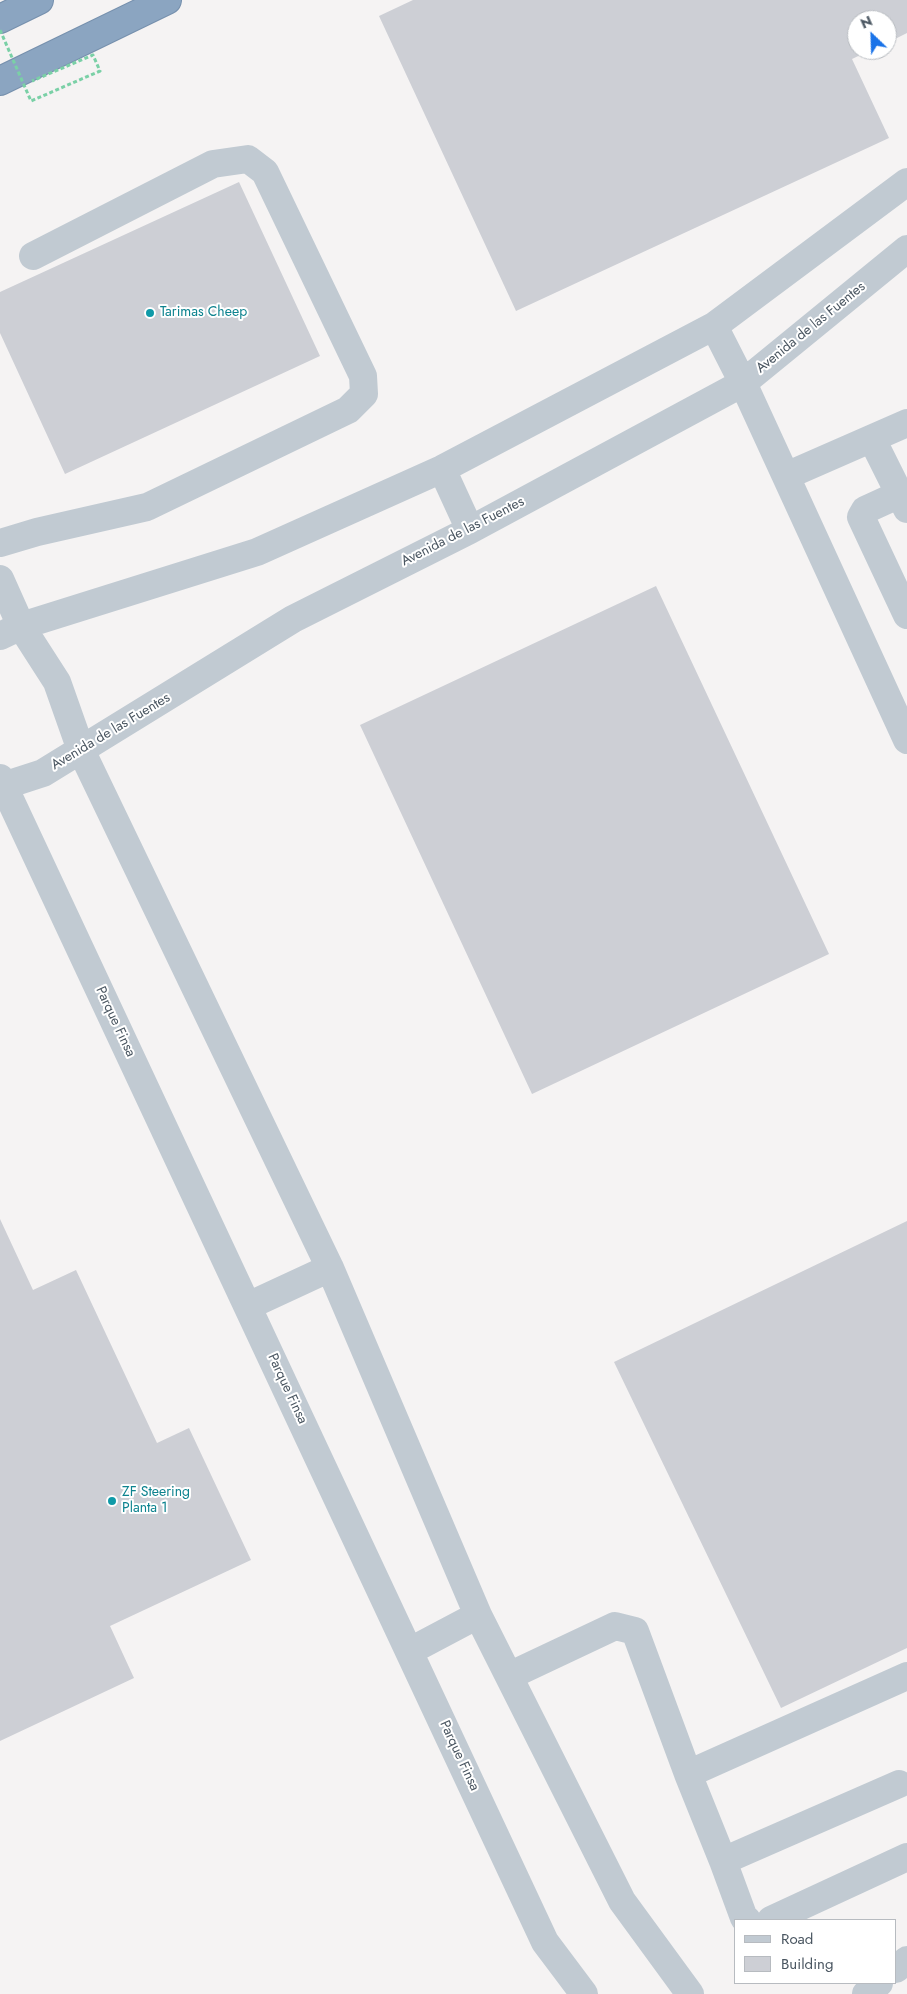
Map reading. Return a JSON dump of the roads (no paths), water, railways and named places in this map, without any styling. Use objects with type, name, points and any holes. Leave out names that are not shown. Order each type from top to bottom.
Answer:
[{"type":"highway","points":[[0,19],[39,0]]},
{"type":"highway","points":[[0,81],[167,0]]},
{"type":"street","points":[[0,543],[37,532],[146,508],[348,410],[364,394],[363,376],[265,172],[248,159],[214,164],[33,256]]},
{"type":"street","points":[[10,631],[257,552],[442,469],[714,326],[907,182]]},
{"type":"street","name":"Avenida de las Fuentes","points":[[1,783],[43,773],[293,619],[470,530],[743,383],[907,249]]},
{"type":"street","points":[[714,326],[743,383],[907,740]]},
{"type":"street","points":[[786,476],[907,423]]},
{"type":"street","points":[[872,438],[903,501],[865,510],[861,517],[907,615]]},
{"type":"street","points":[[442,469],[470,530]]},
{"type":"street","points":[[0,580],[10,631],[57,682],[81,750],[330,1268],[478,1615],[622,1902],[690,1994]]},
{"type":"street","name":"Parque Finsa","points":[[1,783],[410,1650],[545,1942],[584,1994]]},
{"type":"street","points":[[248,1306],[330,1268]]},
{"type":"street","points":[[410,1650],[478,1615]]},
{"type":"street","points":[[508,1676],[615,1626],[635,1631],[688,1774],[746,1919]]},
{"type":"street","points":[[688,1774],[907,1676]]},
{"type":"street","points":[[723,1861],[898,1784]]},
{"type":"street","points":[[772,1919],[907,1856]]},
{"type":"street","points":[[897,1968],[907,1960]]},
{"type":"street","points":[[866,1994],[878,1984]]},
{"type":"place","name":"Tarimas Cheep","points":[[150,313]]},
{"type":"place","name":"ZF Steering Planta 1","points":[[112,1501]]}]
